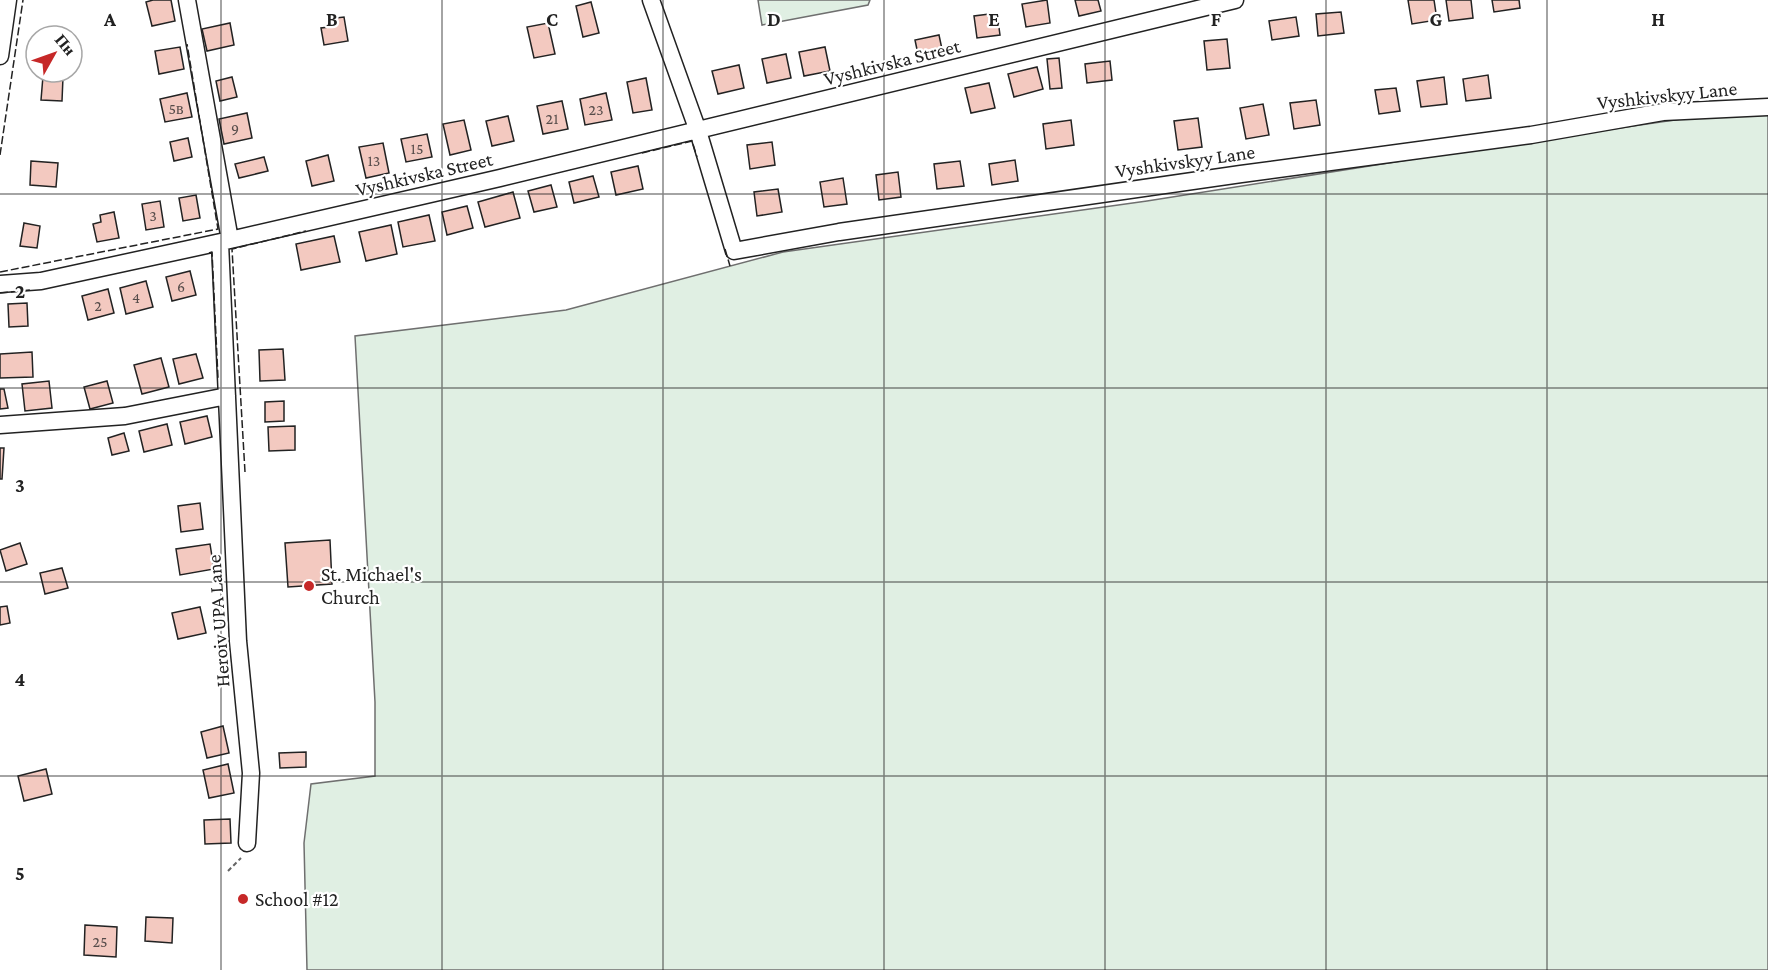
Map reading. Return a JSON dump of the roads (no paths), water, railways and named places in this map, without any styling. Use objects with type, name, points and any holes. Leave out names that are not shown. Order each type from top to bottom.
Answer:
[{"type":"street","points":[[1,48],[8,0]]},
{"type":"street","points":[[187,0],[225,242]]},
{"type":"street","points":[[651,0],[698,131]]},
{"type":"street","name":"Vyshkivska Street","points":[[0,284],[41,281],[225,242],[698,131],[1235,0]]},
{"type":"street","name":"Vyshkivskyy Lane","points":[[698,131],[734,251],[839,232],[1229,175],[1531,135],[1664,112],[1768,107]]},
{"type":"street","name":"Heroiv UPA Lane","points":[[225,242],[227,396],[238,641],[251,773],[247,843]]},
{"type":"street","points":[[0,425],[125,416],[227,396]]},
{"type":"place","name":"St. Michael's Church","points":[[309,586]]},
{"type":"place","name":"School #12","points":[[243,899]]}]
